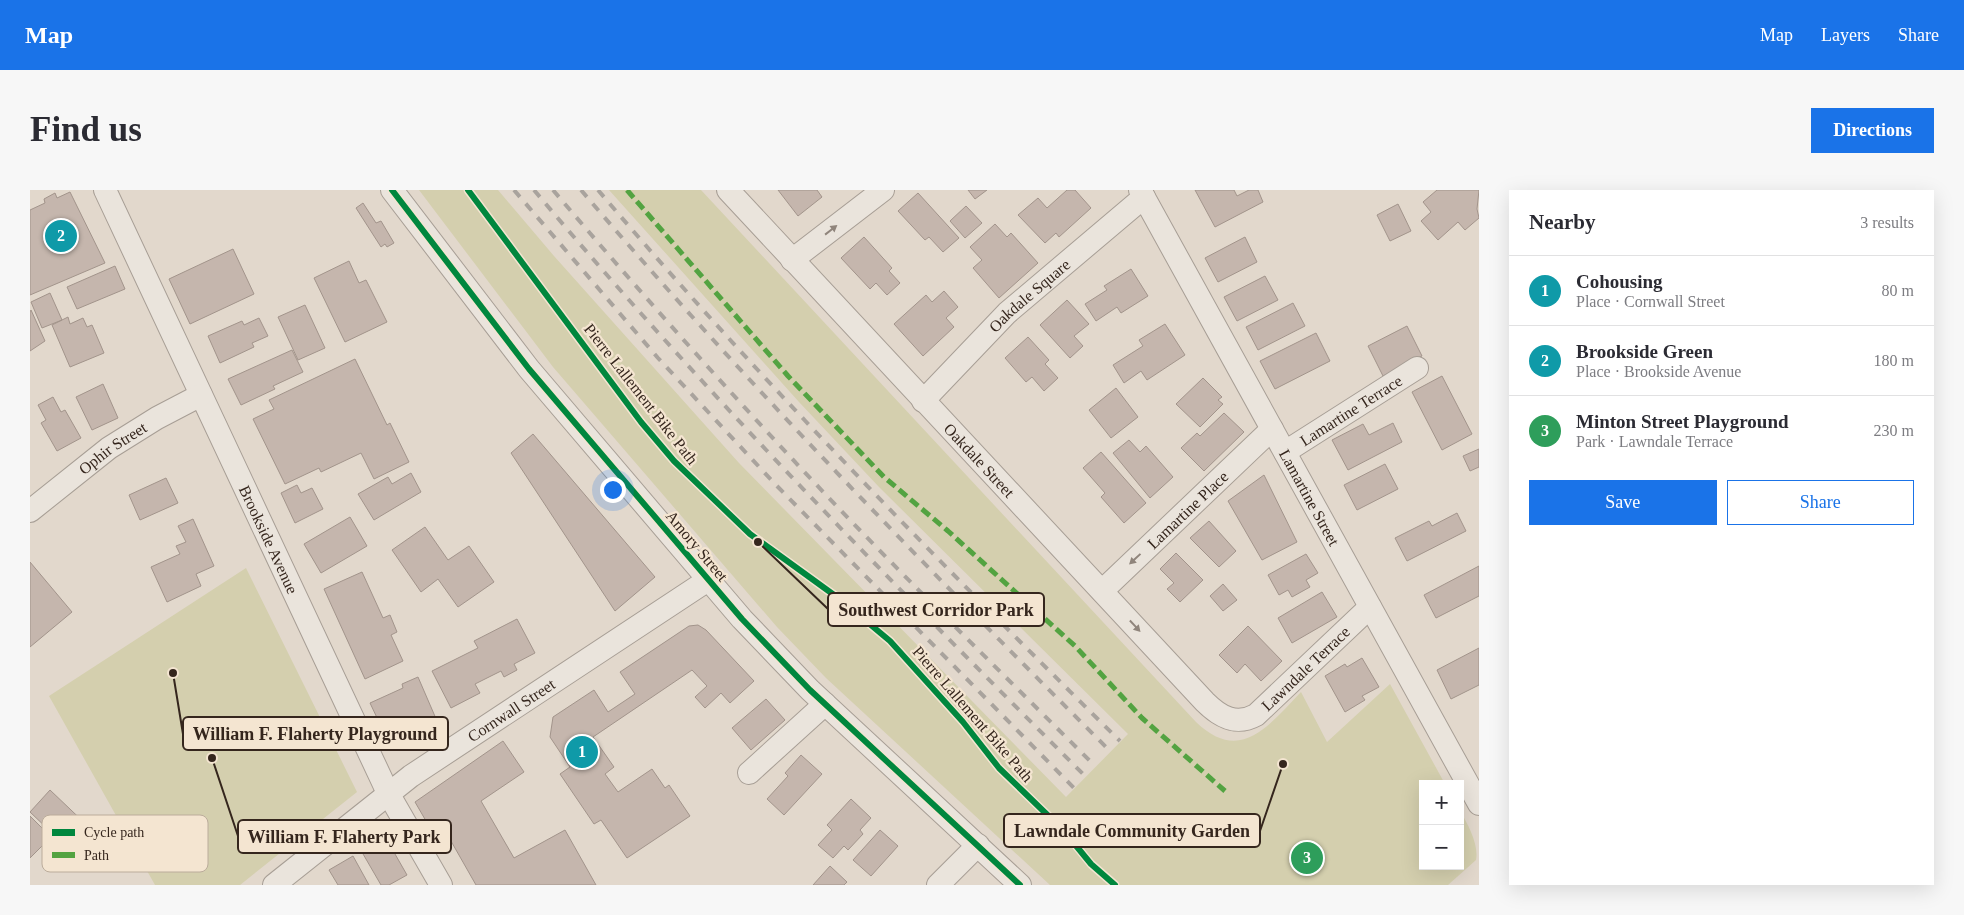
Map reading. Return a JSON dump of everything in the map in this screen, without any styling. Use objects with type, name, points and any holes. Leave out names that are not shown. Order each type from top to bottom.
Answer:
[{"type":"street","name":"Brookside Avenue","points":[[105,190],[388,793],[441,885]]},
{"type":"street","name":"Amory Street","points":[[392,190],[529,369],[760,639],[825,704],[1020,885]]},
{"type":"street","name":"Oakdale Street","points":[[728,190],[1205,702],[1222,716],[1236,721]]},
{"type":"street","points":[[792,260],[883,190]]},
{"type":"street","name":"Oakdale Square","points":[[923,401],[1007,313],[1142,193]]},
{"type":"street","name":"Lamartine Street","points":[[1142,193],[1479,804]]},
{"type":"street","name":"Lamartine Terrace","points":[[1285,452],[1417,368]]},
{"type":"street","name":"Ophir Street","points":[[30,511],[109,448],[157,418],[201,395]]},
{"type":"street","name":"Lamartine Place","points":[[1102,591],[1272,429]]},
{"type":"street","name":"Cornwall Street","points":[[274,885],[388,793],[708,580]]},
{"type":"street","name":"Lawndale Terrace","points":[[1236,721],[1250,718],[1262,710],[1370,607]]},
{"type":"street","points":[[749,773],[825,704]]},
{"type":"street","points":[[938,885],[978,846]]},
{"type":"shaded area","points":[[419,190],[498,190],[554,256],[739,463],[1066,797],[1128,734],[879,487],[799,402],[609,190],[701,190],[1196,722],[1212,734],[1227,740],[1241,740],[1253,736],[1266,727],[1301,692],[1327,742],[1390,684],[1443,780],[1419,780],[1419,870],[1464,870],[1464,819],[1474,841],[1477,854],[1476,860],[1448,885],[1050,885],[826,678],[777,627],[553,367]]},
{"type":"shaded area","points":[[246,568],[357,792],[240,885],[155,885],[148,872],[208,872],[208,815],[116,815],[49,696]]},
{"type":"building","points":[[778,190],[817,190],[822,197],[798,216]]},
{"type":"building","points":[[968,190],[987,190],[975,199]]},
{"type":"building","points":[[1067,190],[1075,190],[1091,208],[1059,237],[1056,233],[1045,243],[1018,215],[1038,198],[1047,208]]},
{"type":"building","points":[[1195,190],[1234,190],[1237,196],[1249,190],[1258,190],[1263,202],[1215,227]]},
{"type":"building","points":[[1437,190],[1479,190],[1477,209],[1479,218],[1465,230],[1458,222],[1438,240],[1421,221],[1431,212],[1423,202]]},
{"type":"building","points":[[70,192],[105,263],[30,295],[30,210],[45,203],[44,199],[55,193],[57,198]]},
{"type":"building","points":[[918,193],[959,238],[943,252],[929,237],[925,240],[898,211]]},
{"type":"building","points":[[363,203],[376,223],[381,221],[394,243],[387,247],[385,244],[381,247],[356,208]]},
{"type":"building","points":[[1398,204],[1411,231],[1390,241],[1377,215]]},
{"type":"building","points":[[966,206],[982,223],[965,238],[950,221]]},
{"type":"building","points":[[995,224],[1007,237],[1011,233],[1038,263],[999,298],[973,268],[982,260],[970,247]]},
{"type":"building","points":[[864,237],[892,268],[889,271],[900,283],[887,295],[876,283],[870,289],[841,258]]},
{"type":"building","points":[[1245,237],[1257,262],[1218,282],[1205,258]]},
{"type":"building","points":[[233,249],[254,294],[190,324],[169,279]]},
{"type":"building","points":[[349,261],[359,283],[366,280],[387,322],[345,342],[314,278]]},
{"type":"building","points":[[115,266],[125,289],[77,309],[67,287]]},
{"type":"building","points":[[1131,269],[1148,296],[1121,313],[1117,307],[1096,321],[1085,304],[1107,290],[1104,286]]},
{"type":"building","points":[[1265,276],[1278,300],[1237,321],[1224,297]]},
{"type":"building","points":[[944,291],[958,307],[946,318],[954,327],[923,356],[894,324],[926,295],[932,302]]},
{"type":"building","points":[[50,293],[62,320],[42,328],[31,302]]},
{"type":"building","points":[[1067,300],[1089,324],[1074,336],[1083,346],[1070,358],[1040,325]]},
{"type":"building","points":[[1293,303],[1305,326],[1258,350],[1246,327]]},
{"type":"building","points":[[305,305],[325,348],[298,360],[278,317]]},
{"type":"building","points":[[31,310],[45,341],[30,351],[30,312]]},
{"type":"building","points":[[68,317],[70,324],[83,318],[87,327],[92,325],[104,353],[70,367],[52,325]]},
{"type":"building","points":[[259,318],[268,336],[252,343],[254,347],[220,363],[208,336],[242,321],[244,325]]},
{"type":"building","points":[[1165,324],[1185,355],[1147,380],[1141,371],[1124,383],[1113,365],[1143,346],[1139,340]]},
{"type":"building","points":[[1407,326],[1422,356],[1383,376],[1368,346]]},
{"type":"building","points":[[1316,333],[1330,361],[1275,389],[1260,361]]},
{"type":"building","points":[[1028,337],[1049,360],[1045,364],[1058,378],[1044,391],[1032,377],[1026,382],[1005,358]]},
{"type":"building","points":[[292,350],[303,372],[273,386],[275,389],[241,405],[228,379]]},
{"type":"building","points":[[355,359],[387,425],[390,423],[409,462],[374,479],[361,453],[321,472],[319,468],[285,484],[253,419],[274,409],[269,400]]},
{"type":"building","points":[[1442,376],[1472,434],[1442,450],[1412,392]]},
{"type":"building","points":[[1203,378],[1222,397],[1218,400],[1223,404],[1200,427],[1176,404]]},
{"type":"building","points":[[103,384],[118,418],[92,430],[76,397]]},
{"type":"building","points":[[1116,388],[1138,417],[1111,438],[1089,410]]},
{"type":"building","points":[[53,397],[61,412],[65,410],[81,438],[57,451],[41,423],[46,420],[38,405]]},
{"type":"building","points":[[1224,413],[1244,432],[1204,471],[1181,448],[1197,433],[1200,436]]},
{"type":"building","points":[[1393,423],[1402,442],[1348,470],[1332,440],[1363,424],[1369,435]]},
{"type":"building","points":[[533,434],[655,577],[615,611],[511,453]]},
{"type":"building","points":[[1129,440],[1140,452],[1146,446],[1173,477],[1150,498],[1113,453]]},
{"type":"building","points":[[1479,449],[1479,467],[1470,471],[1463,456]]},
{"type":"building","points":[[1101,452],[1146,503],[1124,523],[1101,497],[1105,493],[1083,468]]},
{"type":"building","points":[[1385,464],[1398,489],[1357,510],[1344,485]]},
{"type":"building","points":[[411,473],[421,492],[374,520],[358,494],[388,477],[392,484]]},
{"type":"building","points":[[1264,475],[1297,542],[1262,560],[1228,501]]},
{"type":"building","points":[[166,478],[178,503],[140,520],[129,495]]},
{"type":"building","points":[[297,485],[301,493],[312,488],[323,509],[295,523],[281,493]]},
{"type":"building","points":[[1457,513],[1466,531],[1407,561],[1395,538],[1429,521],[1432,526]]},
{"type":"building","points":[[350,517],[367,546],[321,573],[304,544]]},
{"type":"building","points":[[193,519],[214,566],[196,574],[201,586],[167,602],[151,567],[180,554],[176,546],[186,542],[178,526]]},
{"type":"building","points":[[1209,521],[1236,551],[1219,567],[1190,538]]},
{"type":"building","points":[[425,527],[448,560],[469,546],[494,582],[458,607],[438,579],[421,592],[392,550]]},
{"type":"building","points":[[1176,553],[1203,580],[1180,602],[1167,589],[1174,583],[1160,569]]},
{"type":"building","points":[[1306,554],[1318,573],[1306,580],[1310,587],[1292,597],[1288,590],[1279,595],[1268,575]]},
{"type":"building","points":[[30,562],[72,612],[30,647]]},
{"type":"building","points":[[1479,566],[1479,596],[1436,618],[1424,595]]},
{"type":"building","points":[[362,572],[383,618],[390,615],[397,632],[391,635],[403,661],[365,679],[324,589]]},
{"type":"building","points":[[1223,584],[1237,600],[1223,611],[1210,596]]},
{"type":"building","points":[[1322,592],[1337,617],[1292,643],[1278,618]]},
{"type":"building","points":[[517,619],[535,653],[514,664],[517,670],[504,677],[501,671],[475,684],[480,693],[451,708],[432,671],[478,648],[474,641]]},
{"type":"building","points":[[698,625],[706,630],[754,681],[730,703],[721,693],[705,708],[695,697],[707,686],[692,670],[593,737],[614,767],[605,774],[618,792],[652,769],[665,788],[669,785],[690,816],[627,858],[601,820],[594,824],[560,774],[570,767],[550,737],[553,717],[594,690],[608,712],[635,694],[620,672],[689,626]]},
{"type":"building","points":[[1248,626],[1282,661],[1261,681],[1245,664],[1237,673],[1219,655]]},
{"type":"building","points":[[1479,648],[1479,685],[1451,699],[1437,670]]},
{"type":"building","points":[[1362,658],[1379,687],[1362,696],[1365,700],[1345,712],[1325,676],[1345,664],[1347,667]]},
{"type":"building","points":[[418,677],[437,721],[389,743],[370,703],[403,688],[402,684]]},
{"type":"building","points":[[766,699],[785,720],[751,750],[732,728]]},
{"type":"building","points":[[503,741],[524,772],[481,801],[514,858],[565,830],[596,885],[476,885],[443,827],[433,833],[415,802]]},
{"type":"building","points":[[801,755],[822,774],[784,815],[767,799],[788,776],[785,773]]},
{"type":"building","points":[[50,790],[76,815],[42,815],[42,823],[30,812]]},
{"type":"building","points":[[851,799],[871,818],[860,830],[863,834],[848,850],[844,846],[833,858],[818,845],[832,830],[827,825]]},
{"type":"building","points":[[30,816],[42,828],[42,846],[30,858]]},
{"type":"building","points":[[880,830],[898,846],[871,876],[853,860]]},
{"type":"building","points":[[383,833],[407,875],[389,885],[381,885],[359,847]]},
{"type":"building","points":[[353,856],[369,885],[338,885],[329,870]]},
{"type":"building","points":[[830,866],[847,882],[844,885],[813,885]]},
{"type":"railway","points":[[514,190],[658,358],[775,484],[1074,788]]},
{"type":"railway","points":[[534,190],[666,342],[734,416],[943,633],[1085,776]]},
{"type":"railway","points":[[553,190],[673,328],[796,463],[907,578],[1095,766]]},
{"type":"railway","points":[[581,190],[709,335],[840,476],[1110,751]]},
{"type":"railway","points":[[598,190],[723,332],[853,471],[1120,741]]},
{"type":"marked path","points":[[627,190],[788,376],[884,477],[948,531],[1075,646],[1142,718],[1225,791]]},
{"type":"cycle path","points":[[392,190],[529,369],[742,619],[810,690],[1020,885]]},
{"type":"cycle path","name":"Pierre Lallement Bike Path","points":[[468,190],[641,422],[674,461],[750,534],[841,600],[890,641],[963,722],[999,768],[1064,831],[1091,864],[1115,885]]},
{"type":"place","name":"Brookside Green","points":[[61,236]]},
{"type":"place","name":"Southwest Corridor Park","points":[[758,542]]},
{"type":"place","name":"William F. Flaherty Playground","points":[[173,673]]},
{"type":"place","name":"Cohousing","points":[[582,752]]},
{"type":"place","name":"William F. Flaherty Park","points":[[212,758]]},
{"type":"place","name":"Lawndale Community Garden","points":[[1283,764]]},
{"type":"place","name":"Minton Street Playground","points":[[1307,858]]}]
